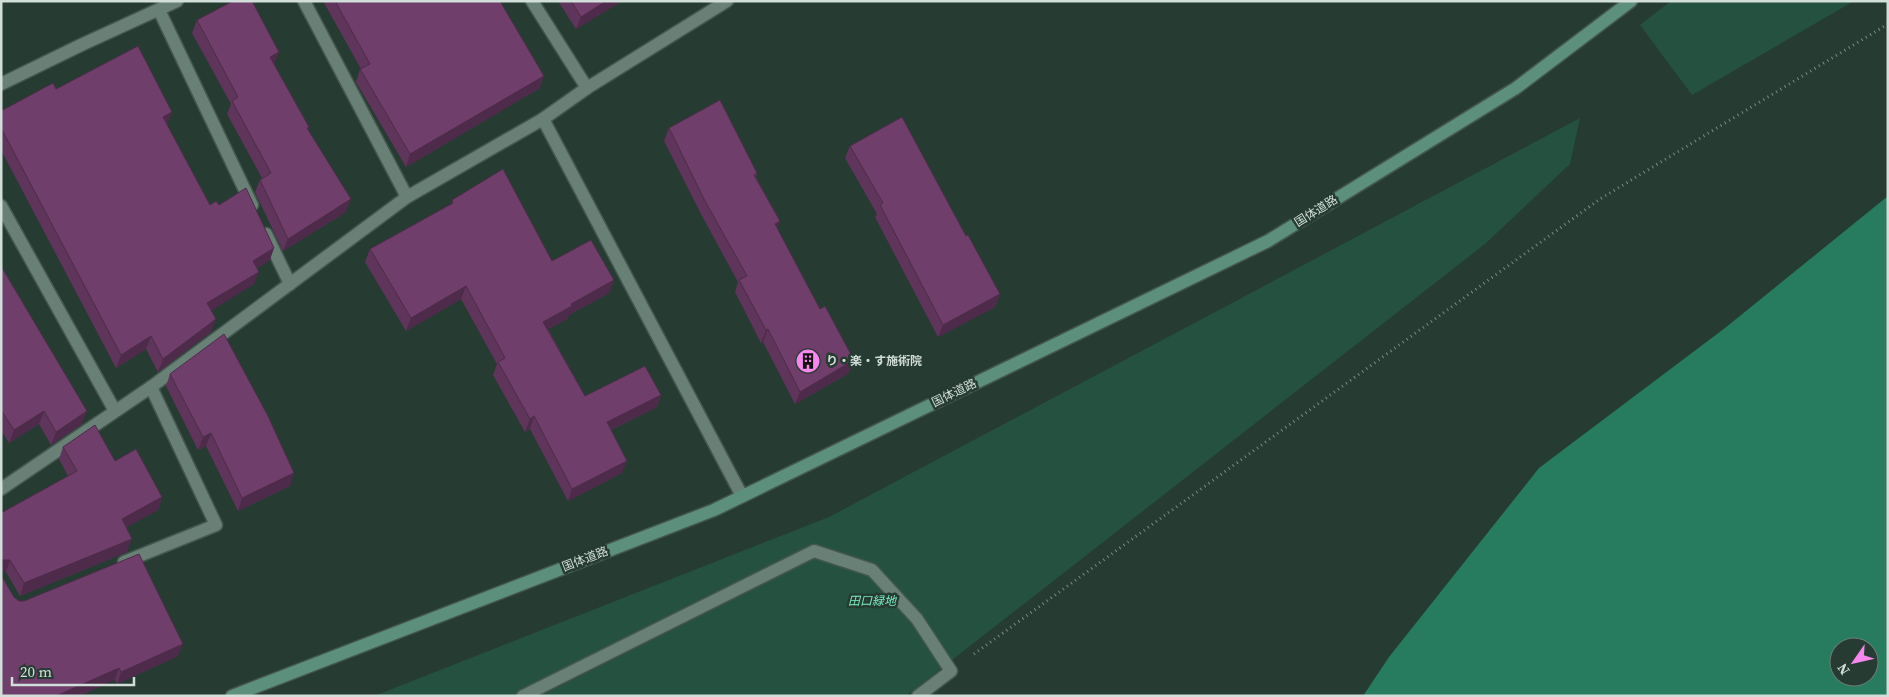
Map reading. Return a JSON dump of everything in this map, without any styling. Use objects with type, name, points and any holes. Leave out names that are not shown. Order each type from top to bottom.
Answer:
[{"type":"street","points":[[1,84],[177,1]]},
{"type":"street","points":[[304,1],[407,197]]},
{"type":"street","points":[[532,1],[587,88]]},
{"type":"street","points":[[1,489],[151,387],[407,197],[543,119],[587,88],[727,1]]},
{"type":"street","name":"国体道路","points":[[232,696],[705,513],[1268,240],[1516,88],[1631,1]]},
{"type":"street","points":[[159,10],[290,284]]},
{"type":"street","points":[[543,119],[742,496]]},
{"type":"street","points":[[1,206],[115,411]]},
{"type":"street","points":[[116,565],[216,525],[151,387]]},
{"type":"street","points":[[523,696],[814,551],[872,570],[917,619],[952,671],[918,696]]},
{"type":"path","points":[[952,671],[1600,199],[1888,24]]},
{"type":"green space","points":[[1671,1],[1854,1],[1692,95],[1640,25]]},
{"type":"green space","name":"田口緑地","points":[[1580,118],[1570,164],[1485,244],[906,696],[374,696],[829,517]]},
{"type":"shaded area","points":[[1888,196],[1888,696],[1363,696],[1389,657],[1539,468],[1725,328]]},
{"type":"building","points":[[233,1],[252,1],[279,52],[270,57],[309,127],[307,128],[351,199],[288,239],[260,180],[271,173],[232,101],[238,97],[197,20]]},
{"type":"building","points":[[335,1],[500,1],[544,76],[410,154],[360,69],[370,64]]},
{"type":"building","points":[[571,1],[606,1],[581,17]]},
{"type":"building","points":[[138,46],[172,112],[163,117],[210,205],[216,201],[219,205],[246,188],[274,248],[253,261],[259,272],[207,303],[216,319],[163,359],[151,336],[121,355],[1,128],[1,111],[53,83],[56,89]]},
{"type":"building","points":[[720,100],[757,173],[754,175],[780,221],[775,224],[820,309],[825,306],[854,360],[800,392],[768,329],[766,330],[739,280],[747,276],[705,201],[669,128]]},
{"type":"building","points":[[902,117],[966,236],[968,235],[1000,294],[943,325],[880,205],[883,203],[850,146]]},
{"type":"building","points":[[503,169],[552,261],[591,240],[614,280],[543,322],[585,396],[645,366],[661,395],[607,422],[627,461],[572,489],[534,416],[530,419],[498,362],[505,358],[466,286],[411,318],[370,249],[453,203],[452,200]]},
{"type":"building","points":[[1,266],[87,411],[56,432],[44,411],[14,430],[1,410]]},
{"type":"building","points":[[224,334],[268,416],[294,473],[242,498],[211,433],[203,437],[170,374]]},
{"type":"building","points":[[95,425],[115,461],[136,449],[162,497],[122,519],[132,539],[24,583],[10,560],[1,560],[1,513],[77,471],[63,447]]},
{"type":"building","points":[[139,554],[183,644],[121,672],[119,668],[56,696],[1,696],[1,575],[14,597],[19,601],[24,601]]},
{"type":"place","name":"り・楽・す施術院","points":[[808,361]]}]
